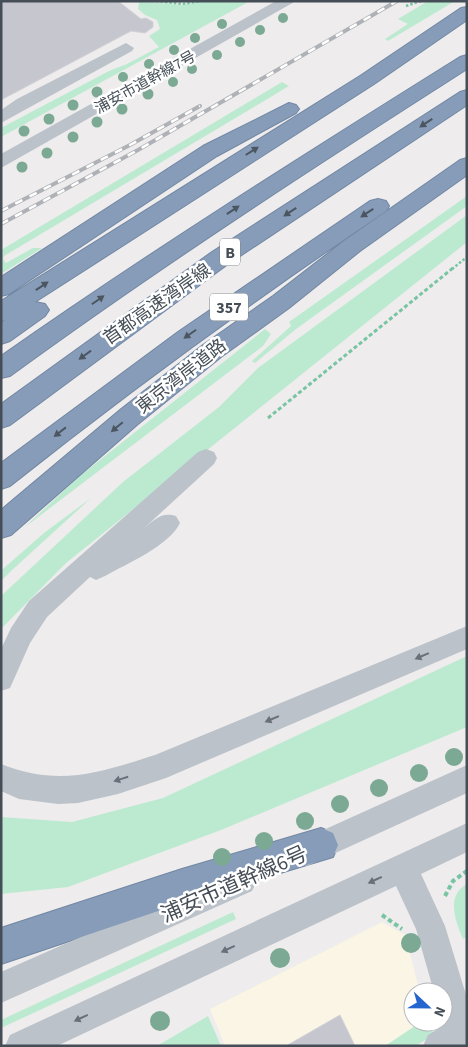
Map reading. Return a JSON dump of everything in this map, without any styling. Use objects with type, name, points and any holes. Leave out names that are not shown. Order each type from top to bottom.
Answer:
[{"type":"highway","points":[[1,313],[155,213],[367,80],[467,12]]},
{"type":"highway","points":[[1,288],[210,151],[355,74],[422,41]]},
{"type":"highway","points":[[1,335],[86,276],[246,173],[318,130],[467,49]]},
{"type":"highway","name":"首都高速湾岸線","points":[[1,368],[259,192],[467,61]]},
{"type":"highway","name":"首都高速湾岸線","points":[[1,418],[220,258],[467,96]]},
{"type":"highway","name":"東京湾岸道路","points":[[1,478],[181,340],[335,234],[467,148]]},
{"type":"highway","name":"東京湾岸道路","points":[[1,527],[129,417],[212,351],[281,302],[352,246],[467,165]]},
{"type":"highway","points":[[1,946],[182,886],[321,845]]},
{"type":"street","name":"浦安市道幹線7号","points":[[1,162],[288,1]]},
{"type":"street","points":[[1,118],[23,103],[126,48]]},
{"type":"street","points":[[1,679],[20,636],[38,609],[169,491],[212,463]]},
{"type":"street","points":[[57,590],[151,538],[162,518]]},
{"type":"street","points":[[1,778],[31,790],[46,791],[76,789],[116,781],[156,768],[467,637]]},
{"type":"street","name":"浦安市道幹線6号","points":[[1,988],[467,779]]},
{"type":"street","points":[[21,1046],[467,837]]},
{"type":"street","points":[[402,867],[430,926],[455,1042]]},
{"type":"path","points":[[156,1],[182,4],[201,1]]},
{"type":"path","points":[[406,6],[415,5],[421,1]]},
{"type":"path","points":[[268,418],[467,257]]},
{"type":"shaded area","points":[[382,922],[405,935],[417,982],[403,982],[403,1032],[416,1032],[399,1046],[225,1046],[210,1009]]},
{"type":"green space","points":[[137,1],[181,5],[208,1],[250,1],[1,137],[1,128],[159,47],[149,36],[160,29],[157,20],[145,15],[138,9],[139,3]]},
{"type":"green space","points":[[428,1],[455,1],[388,41],[385,39],[408,24],[398,19]]},
{"type":"green space","points":[[282,82],[289,86],[4,256],[3,259],[6,263],[33,248],[42,248],[1,274],[1,250]]},
{"type":"green space","points":[[467,196],[467,206],[296,329],[255,363],[252,361],[291,326],[289,322]]},
{"type":"green space","points":[[467,215],[467,242],[66,563],[1,629],[1,596],[123,482],[219,407],[258,368]]},
{"type":"green space","points":[[265,329],[271,334],[263,346],[25,527],[76,479]]},
{"type":"green space","points":[[91,498],[1,581],[1,571],[4,568],[44,533]]},
{"type":"green space","points":[[467,656],[467,727],[221,830],[68,887],[1,894],[1,817],[72,822],[163,798]]},
{"type":"green space","points":[[467,884],[467,937],[463,939],[455,917],[454,902],[460,889]]},
{"type":"green space","points":[[233,912],[236,919],[1,1028],[1,1020]]},
{"type":"green space","points":[[208,1016],[221,1046],[157,1046]]},
{"type":"green space","points":[[406,1032],[433,1032],[434,1035],[415,1046],[385,1046]]},
{"type":"building","points":[[1,1],[118,1],[141,19],[146,18],[153,22],[153,27],[145,33],[131,31],[1,100]]},
{"type":"building","points":[[340,1015],[355,1046],[286,1046]]},
{"type":"railway","points":[[1,224],[138,150],[397,1]]},
{"type":"railway","points":[[1,211],[130,145],[200,106]]}]
